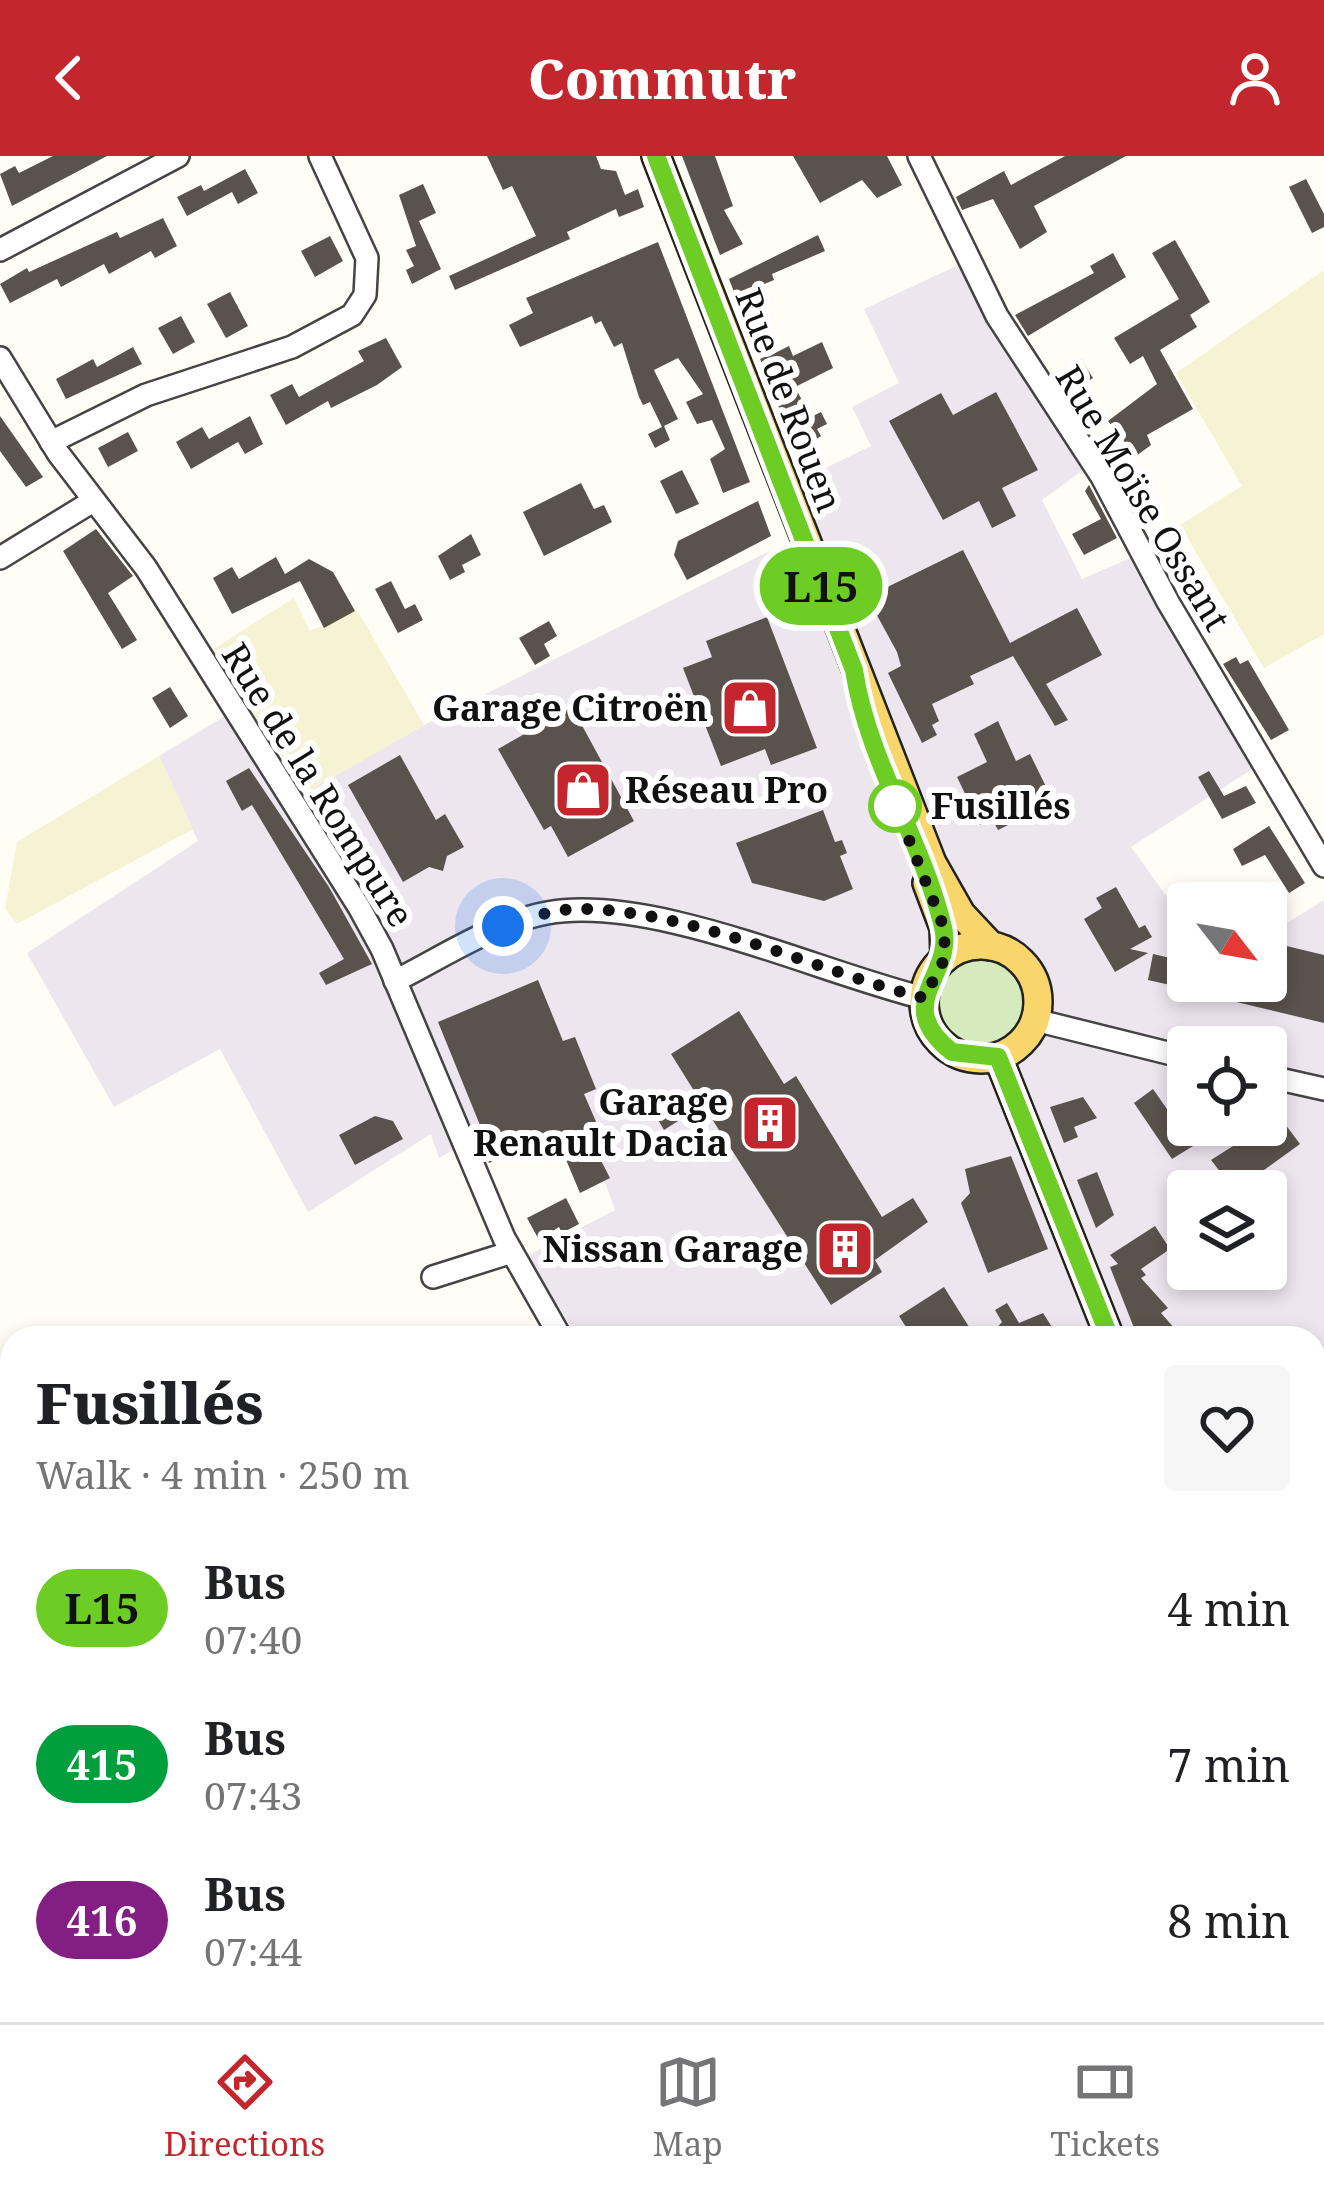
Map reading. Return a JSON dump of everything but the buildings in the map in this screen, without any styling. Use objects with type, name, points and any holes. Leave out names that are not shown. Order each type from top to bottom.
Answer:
[{"type":"main road","name":"Rue de Rouen","points":[[656,156],[854,670],[945,888],[992,946]]},
{"type":"main road","name":"Rue de Rouen","points":[[854,670],[860,713],[941,920],[945,958]]},
{"type":"main road","points":[[975,945],[992,946],[1027,968],[1038,1002],[1035,1020],[1014,1049],[998,1057],[967,1058],[940,1042],[925,1014],[924,998],[945,958],[975,945]]},
{"type":"main road","points":[[998,1057],[1105,1326]]},
{"type":"street","points":[[0,250],[178,156]]},
{"type":"street","points":[[51,442],[146,395],[292,347],[352,315],[365,295],[367,258],[320,156]]},
{"type":"street","name":"Rue Moïse Ossant","points":[[920,156],[997,316],[1102,477],[1168,602],[1324,866]]},
{"type":"street","name":"Rue de la Rompure","points":[[0,358],[51,442],[146,568],[316,835],[395,981],[451,1122],[512,1252],[555,1326]]},
{"type":"street","points":[[0,558],[94,501]]},
{"type":"street","points":[[395,981],[503,926],[584,909],[699,930],[924,998]]},
{"type":"street","points":[[1035,1020],[1167,1053]]},
{"type":"street","points":[[1287,1081],[1324,1089]]},
{"type":"street","points":[[433,1277],[512,1252]]},
{"type":"shaded area","points":[[969,260],[1093,463],[1042,500],[1082,579],[1142,553],[1262,763],[1131,847],[1167,897],[1167,1002],[1287,1002],[1287,923],[1324,900],[1324,1326],[571,1326],[527,1256],[615,1210],[575,1100],[471,1139],[439,1158],[431,1134],[308,1212],[220,1049],[114,1107],[27,953],[198,841],[159,756],[233,711],[294,799],[424,725],[801,535],[784,488],[871,446],[852,407],[899,383],[864,309]]},
{"type":"shaded area","points":[[1324,270],[1324,634],[1264,668],[1180,525],[1242,486],[1176,373]]},
{"type":"shaded area","points":[[294,598],[310,631],[357,610],[424,725],[306,793],[210,651]]},
{"type":"shaded area","points":[[159,756],[193,829],[17,924],[5,909],[17,842]]},
{"type":"green space","points":[[981,960],[1011,972],[1023,1002],[1011,1032],[981,1044],[951,1032],[939,1002],[951,972]]},
{"type":"bus line","name":"L15","points":[[656,156],[854,670],[860,713],[941,920],[945,958],[927,983],[925,1014],[940,1042],[952,1052],[967,1058],[998,1057],[1105,1326]]},
{"type":"place","name":"Garage Citroën","points":[[750,708]]},
{"type":"place","name":"Réseau Pro","points":[[583,790]]},
{"type":"place","name":"Fusillés","points":[[895,806]]},
{"type":"place","name":"Garage Renault Dacia","points":[[770,1123]]},
{"type":"place","name":"Nissan Garage","points":[[845,1249]]},
{"type":"route","points":[[503,926],[544,913],[584,909],[618,913],[699,930],[924,998],[934,969],[945,958],[944,928],[894,802],[895,806]]}]
